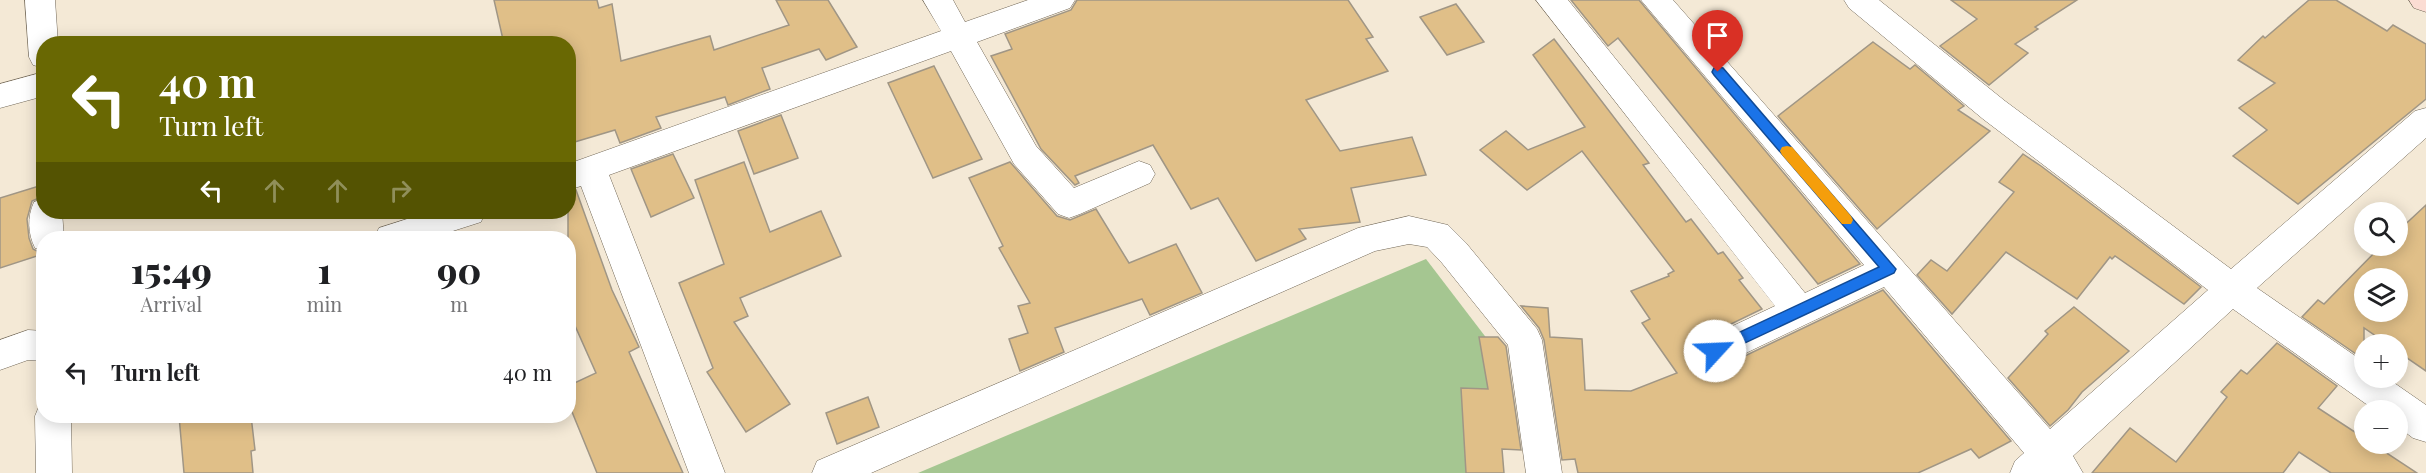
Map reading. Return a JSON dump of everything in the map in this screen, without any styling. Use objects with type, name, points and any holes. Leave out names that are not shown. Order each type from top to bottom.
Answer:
[{"type":"street","points":[[40,0],[43,36]]},
{"type":"street","points":[[938,0],[1025,155],[1069,205],[1140,174]]},
{"type":"street","points":[[707,473],[580,173],[1060,0]]},
{"type":"street","points":[[1551,0],[1800,312]]},
{"type":"street","points":[[1656,0],[1889,269],[2047,467],[2232,289],[2426,120]]},
{"type":"street","points":[[1859,0],[1994,110],[2232,289],[2426,426]]},
{"type":"street","points":[[0,96],[36,86]]},
{"type":"street","points":[[413,231],[448,219]]},
{"type":"street","points":[[830,473],[1370,238],[1409,230],[1436,235],[1454,253],[1524,340],[1544,473]]},
{"type":"street","points":[[1715,351],[1889,269]]},
{"type":"street","points":[[0,355],[28,345],[36,346]]},
{"type":"street","points":[[53,423],[54,473]]},
{"type":"green space","points":[[1426,259],[1491,344],[1486,473],[918,473]]},
{"type":"building","points":[[494,0],[597,0],[599,8],[612,4],[621,61],[710,36],[714,50],[789,25],[776,0],[828,0],[857,47],[826,60],[819,49],[762,68],[770,89],[728,105],[725,97],[656,117],[661,128],[620,143],[615,130],[576,142],[576,36],[502,36]]},
{"type":"building","points":[[1077,0],[1348,0],[1373,37],[1366,39],[1388,71],[1306,100],[1340,151],[1412,137],[1426,175],[1351,188],[1360,222],[1299,229],[1306,239],[1256,261],[1218,198],[1191,209],[1153,145],[1075,176],[1079,183],[1075,185],[1041,149],[991,56],[1012,49],[1005,34],[1071,10]]},
{"type":"building","points":[[1571,0],[1639,0],[1860,264],[1818,284],[1618,38],[1608,46]]},
{"type":"building","points":[[1951,0],[2077,0],[2035,27],[2038,29],[2015,44],[2028,53],[1989,85],[1940,46],[1977,19]]},
{"type":"building","points":[[2309,0],[2336,0],[2387,31],[2393,25],[2426,44],[2426,99],[2298,204],[2233,156],[2267,130],[2239,108],[2275,83],[2238,60],[2263,36],[2265,38]]},
{"type":"building","points":[[1456,4],[1484,42],[1447,55],[1420,17]]},
{"type":"building","points":[[1554,39],[1649,163],[1643,165],[1686,222],[1691,219],[1718,254],[1723,252],[1743,278],[1739,280],[1762,309],[1702,338],[1696,352],[1702,364],[1714,368],[1728,364],[1883,290],[2011,441],[1979,458],[1971,449],[1918,473],[1578,473],[1575,459],[1562,460],[1544,340],[1539,328],[1521,306],[1548,308],[1550,337],[1582,339],[1585,390],[1631,391],[1677,373],[1642,323],[1650,319],[1631,291],[1669,276],[1668,274],[1674,271],[1582,151],[1527,190],[1480,150],[1506,131],[1528,150],[1585,127],[1533,55]]},
{"type":"building","points":[[1873,42],[1910,69],[1915,65],[1964,106],[1958,110],[1990,131],[1877,229],[1778,116]]},
{"type":"building","points":[[934,66],[982,159],[933,178],[888,83]]},
{"type":"building","points":[[781,115],[798,158],[754,174],[738,131]]},
{"type":"building","points":[[673,154],[694,198],[651,217],[631,169]]},
{"type":"building","points":[[2023,154],[2201,287],[2184,304],[2115,256],[2112,259],[2110,257],[2077,299],[2006,252],[1952,314],[1917,275],[1931,260],[1947,271],[2014,192],[1999,182]]},
{"type":"building","points":[[744,162],[770,232],[821,211],[841,256],[740,298],[748,316],[734,322],[790,404],[746,432],[707,372],[713,368],[679,283],[724,264],[695,180]]},
{"type":"building","points":[[1010,162],[1057,216],[1070,220],[1096,209],[1129,263],[1176,244],[1202,293],[1150,315],[1142,299],[1055,328],[1064,352],[1020,371],[1009,339],[1028,333],[1018,306],[1030,303],[999,248],[1003,246],[969,178]]},
{"type":"building","points":[[36,187],[36,199],[32,201],[27,219],[29,238],[33,249],[36,250],[36,256],[0,268],[0,198]]},
{"type":"building","points":[[576,190],[612,290],[639,347],[629,352],[683,473],[597,473],[576,422],[576,382],[596,373],[576,328],[576,231],[568,231],[568,219],[576,219]]},
{"type":"building","points":[[2426,205],[2426,371],[2408,359],[2408,334],[2373,334],[2364,328],[2364,334],[2354,334],[2354,353],[2302,317],[2318,300],[2324,304],[2354,273],[2354,322],[2408,322],[2408,268],[2359,268],[2371,256],[2408,256],[2408,222]]},
{"type":"building","points":[[2074,307],[2129,351],[2082,392],[2068,410],[2050,426],[2008,378],[2048,334],[2045,331]]},
{"type":"building","points":[[1479,337],[1498,337],[1506,346],[1521,450],[1502,449],[1504,473],[1466,473],[1461,388],[1488,389]]},
{"type":"building","points":[[2277,343],[2337,386],[2318,408],[2354,431],[2354,454],[2388,454],[2417,473],[2331,473],[2299,452],[2283,473],[2092,473],[2130,428],[2176,462],[2227,397],[2221,392],[2241,370],[2247,374]]},
{"type":"building","points":[[868,397],[879,427],[837,444],[826,413]]},
{"type":"building","points":[[180,423],[252,423],[255,450],[251,451],[253,473],[184,473]]},
{"type":"slow traffic","points":[[1787,151],[1846,220]]},
{"type":"route","points":[[1715,351],[1889,269],[1718,72]]}]
